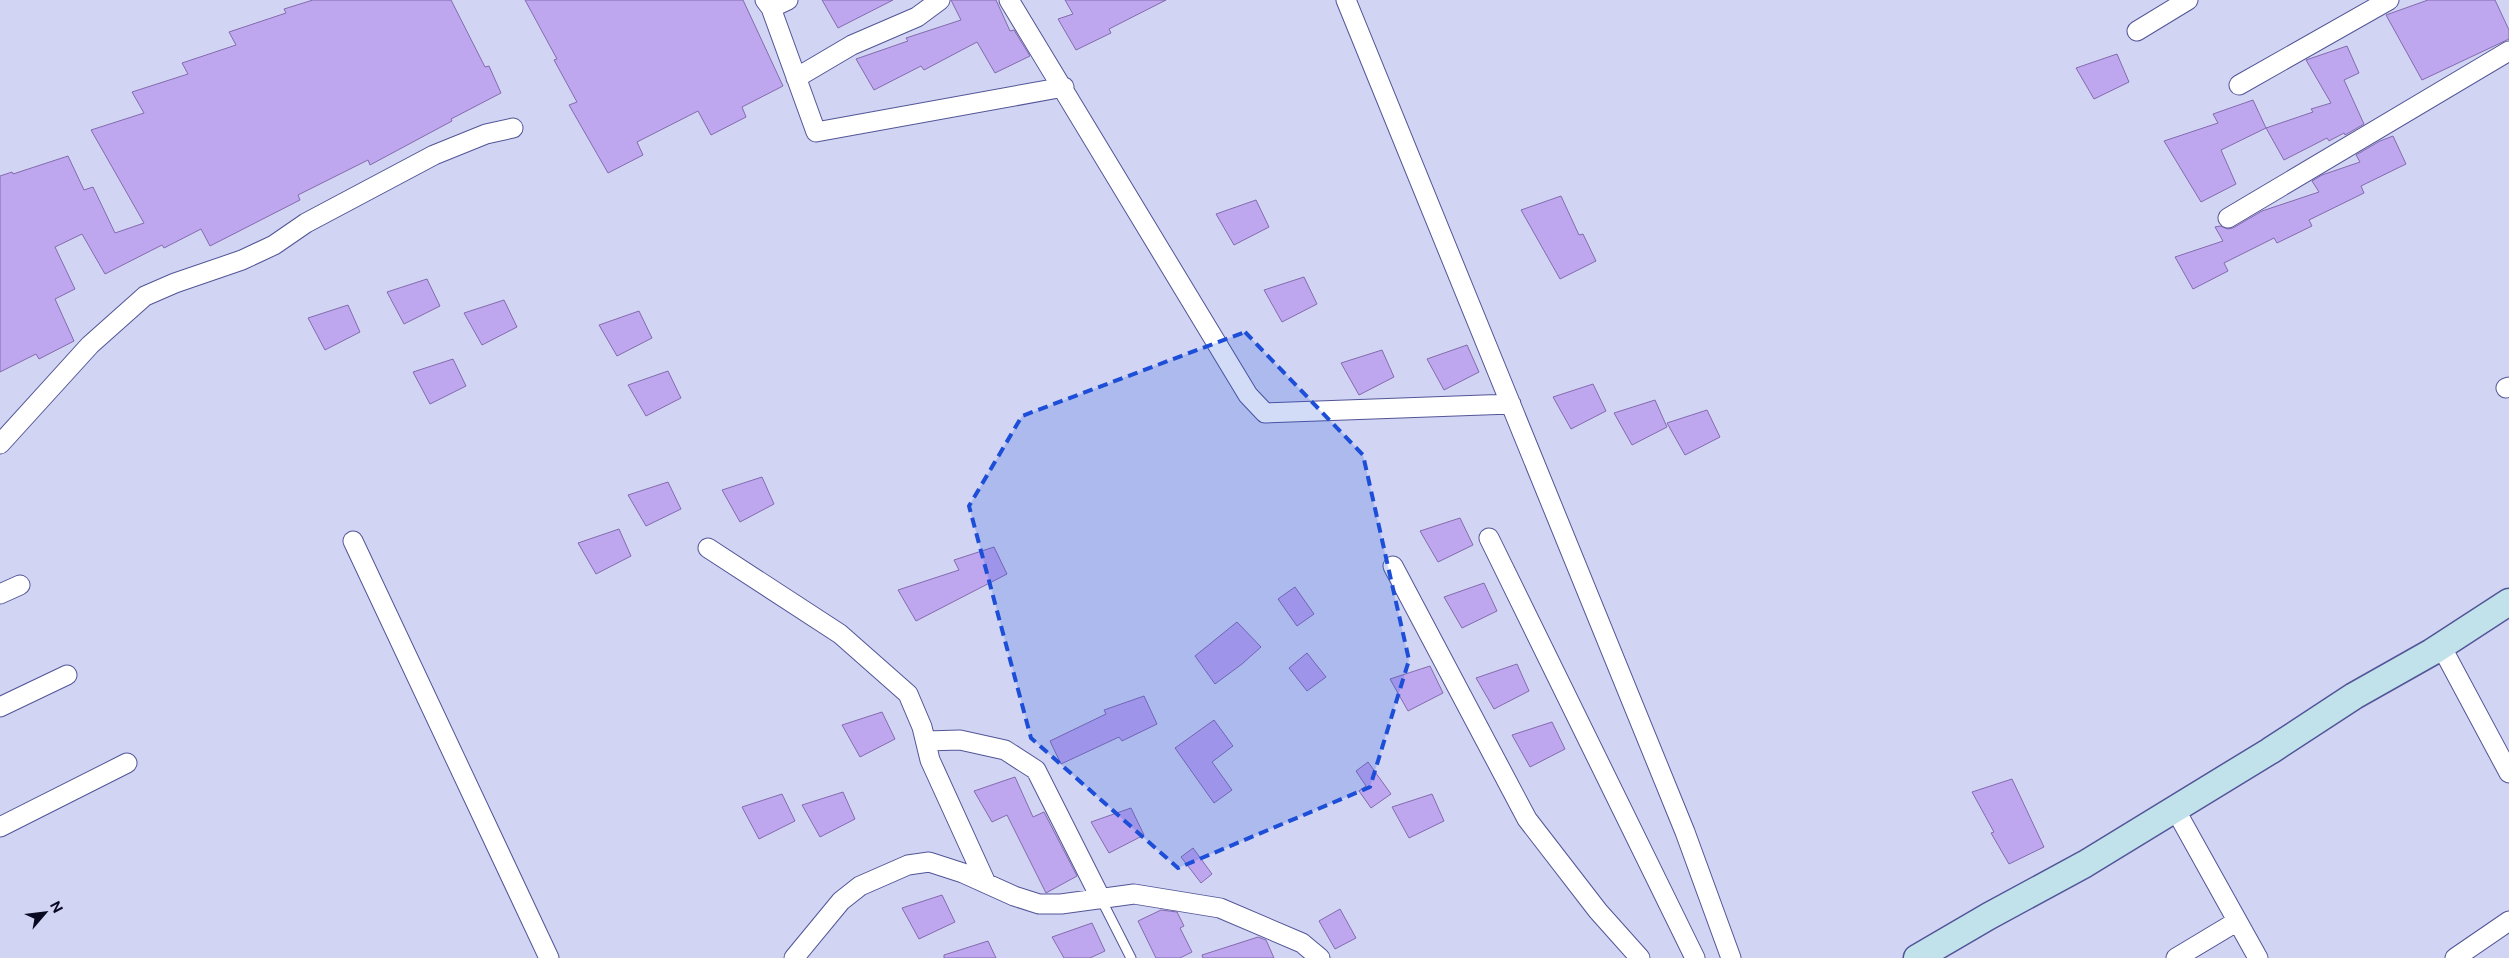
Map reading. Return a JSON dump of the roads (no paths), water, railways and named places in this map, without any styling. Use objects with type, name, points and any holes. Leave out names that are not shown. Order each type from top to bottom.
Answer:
[{"type":"street","points":[[788,0],[768,4],[816,132],[1064,87]]},
{"type":"street","points":[[796,78],[852,44],[917,17],[940,0]]},
{"type":"street","points":[[1009,0],[1064,87],[1248,395],[1265,413],[1511,404]]},
{"type":"street","points":[[1346,0],[1685,832],[1731,958]]},
{"type":"street","points":[[2137,31],[2188,0]]},
{"type":"street","points":[[2239,85],[2389,0]]},
{"type":"street","points":[[2228,218],[2509,51]]},
{"type":"street","points":[[0,444],[90,345],[145,296],[274,246],[306,223],[434,155],[486,134],[513,128]]},
{"type":"street","points":[[1489,538],[1695,958]]},
{"type":"street","points":[[353,541],[549,958]]},
{"type":"street","points":[[708,548],[840,634],[908,694],[926,741],[930,760],[986,883]]},
{"type":"street","points":[[1393,566],[1527,819],[1598,912],[1640,958]]},
{"type":"street","points":[[0,594],[20,585]]},
{"type":"street","points":[[1917,958],[2084,864],[2354,696],[2442,646],[2509,602]]},
{"type":"street","points":[[2442,646],[2509,773]]},
{"type":"street","points":[[0,708],[67,675]]},
{"type":"street","points":[[926,741],[960,740],[1004,750],[1036,770],[1101,899]]},
{"type":"street","points":[[0,827],[127,763]]},
{"type":"street","points":[[2175,809],[2236,922],[2258,958]]},
{"type":"street","points":[[794,958],[841,902],[860,886],[908,865],[929,862],[963,873],[1014,896],[1039,904],[1061,904],[1134,894],[1220,908],[1302,943],[1320,958]]},
{"type":"street","points":[[2455,958],[2509,921]]},
{"type":"street","points":[[2176,958],[2236,922]]},
{"type":"lane","points":[[1101,899],[1130,958]]}]
